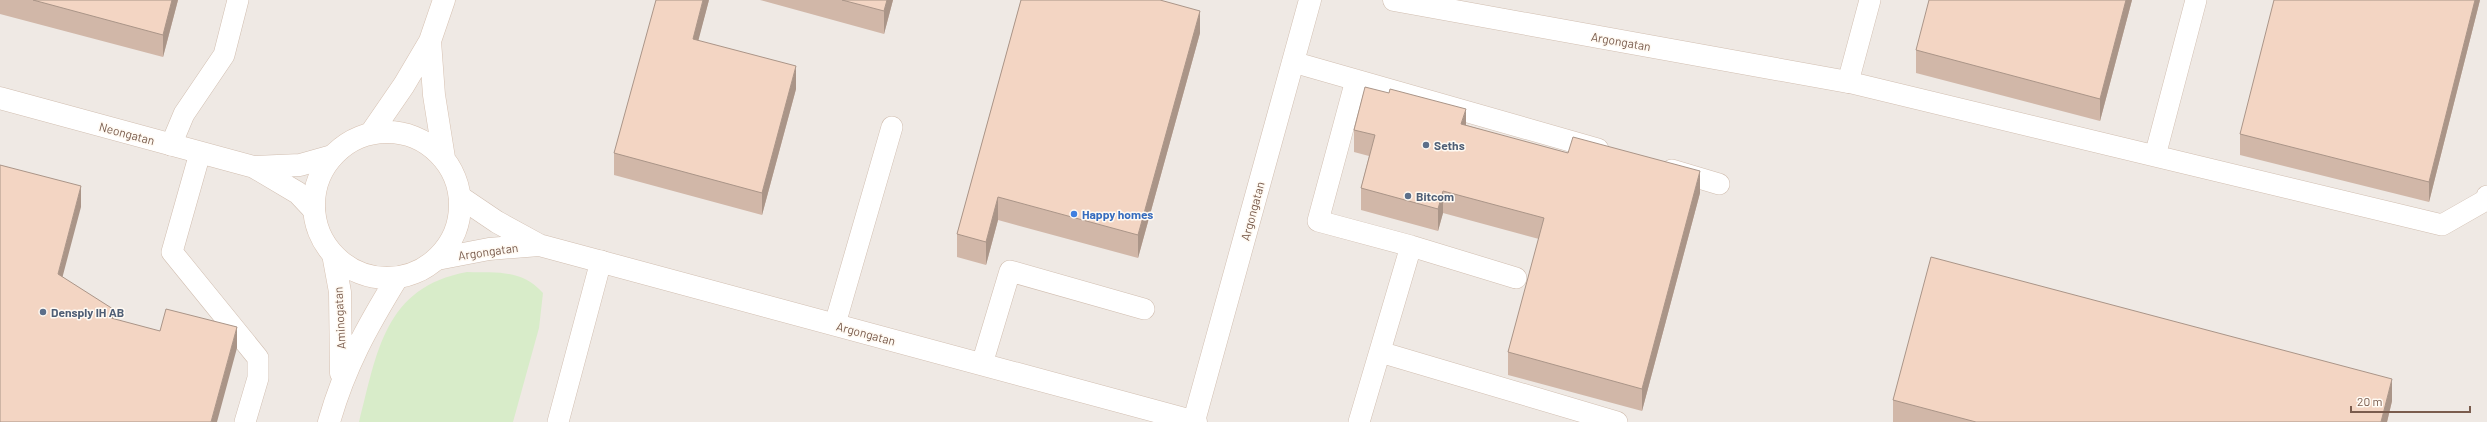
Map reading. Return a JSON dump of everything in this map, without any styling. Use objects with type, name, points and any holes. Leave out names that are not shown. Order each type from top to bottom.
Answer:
[{"type":"street","points":[[371,133],[404,85],[430,41],[444,0]]},
{"type":"street","name":"Argongatan","points":[[460,197],[497,222],[539,245],[1194,422],[1310,0]]},
{"type":"street","name":"Argongatan","points":[[1394,0],[1848,82]]},
{"type":"street","points":[[430,41],[434,94],[444,158]]},
{"type":"street","name":"Neongatan","points":[[0,98],[254,167],[298,193],[314,210]]},
{"type":"street","points":[[391,131],[411,135],[429,144],[444,158],[455,176],[460,197],[459,220],[454,234],[437,259],[419,271],[397,278],[374,277],[351,269],[332,254],[319,234],[314,210],[315,191],[319,178],[332,156],[343,145],[371,133],[391,131]]},
{"type":"street","name":"Neongatan","points":[[254,167],[300,164],[332,156]]},
{"type":"street","name":"Argongatan","points":[[437,259],[489,249],[539,245]]},
{"type":"street","name":"Aminogatan","points":[[332,254],[340,292],[341,382]]},
{"type":"street","name":"Aminogatan","points":[[329,422],[341,382],[364,330],[397,278]]},
{"type":"lane","points":[[171,145],[184,114],[224,55],[238,0]]},
{"type":"lane","points":[[1870,0],[1848,82],[2442,225],[2486,200],[2487,196]]},
{"type":"lane","points":[[2156,156],[2196,0]]},
{"type":"lane","points":[[1293,62],[1613,153]]},
{"type":"lane","points":[[1356,80],[1318,220],[1516,278]]},
{"type":"lane","points":[[835,324],[892,127]]},
{"type":"lane","points":[[200,153],[172,252],[258,358],[258,378],[245,422]]},
{"type":"lane","points":[[1651,164],[1719,184]]},
{"type":"lane","points":[[1359,422],[1411,246]]},
{"type":"lane","points":[[558,422],[601,261]]},
{"type":"lane","points":[[982,364],[1010,271],[1144,309]]},
{"type":"lane","points":[[1380,352],[1617,422]]},
{"type":"shaded area","points":[[0,0],[2487,0],[2487,422],[0,422]]},
{"type":"green space","points":[[467,272],[499,273],[517,276],[535,285],[543,293],[539,328],[513,422],[359,422],[379,348],[389,327],[401,308],[418,292],[439,280]]},
{"type":"building","points":[[33,0],[172,0],[163,35]]},
{"type":"building","points":[[656,0],[703,0],[693,39],[796,66],[762,193],[614,153]]},
{"type":"building","points":[[842,0],[887,0],[884,11]]},
{"type":"building","points":[[1021,0],[1160,0],[1200,11],[1138,235],[998,197],[986,242],[957,234]]},
{"type":"building","points":[[1929,0],[2126,0],[2100,99],[1916,50]]},
{"type":"building","points":[[2274,0],[2475,0],[2429,182],[2240,134]]},
{"type":"building","points":[[1365,87],[1389,93],[1390,89],[1466,109],[1461,124],[1568,153],[1573,137],[1700,171],[1642,389],[1508,352],[1544,218],[1443,191],[1438,209],[1361,188],[1375,135],[1354,130]]},
{"type":"building","name":"Densply IH AB","points":[[0,165],[81,186],[58,274],[113,309],[111,318],[160,331],[166,309],[237,327],[211,422],[0,422]]},
{"type":"building","points":[[1931,257],[2392,379],[2381,422],[1976,422],[1893,400]]},
{"type":"place","name":"Seths","points":[[1426,145]]},
{"type":"place","name":"Bitcom","points":[[1408,196]]},
{"type":"place","name":"Happy homes","points":[[1074,214]]},
{"type":"place","name":"Densply IH AB","points":[[43,312]]}]
